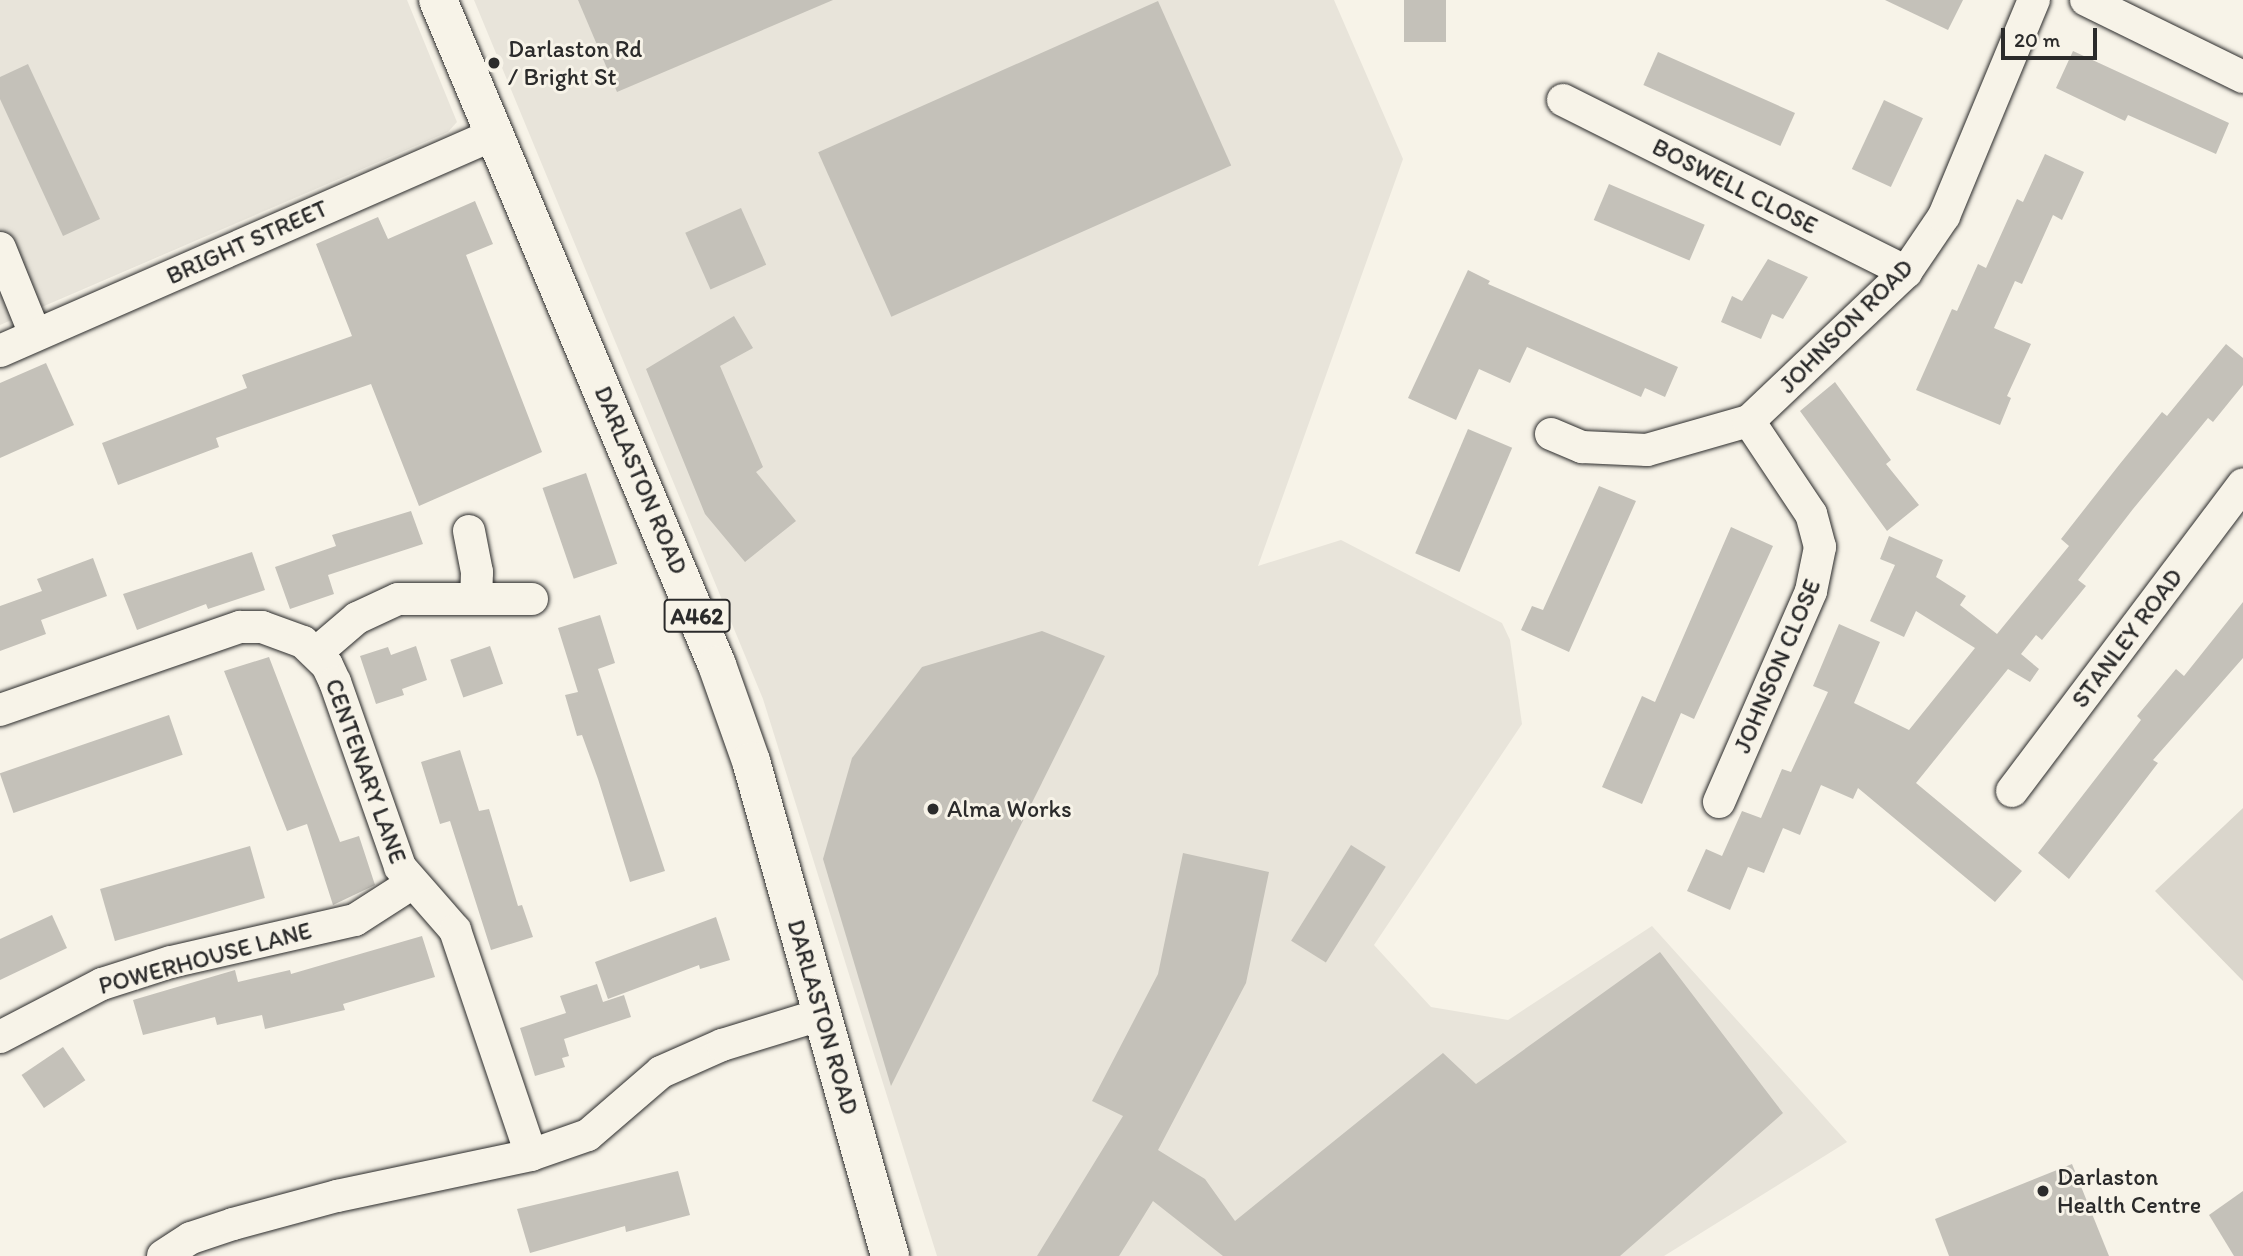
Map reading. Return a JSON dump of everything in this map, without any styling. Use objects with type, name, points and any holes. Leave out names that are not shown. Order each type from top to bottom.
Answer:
[{"type":"main road","name":"DARLASTON ROAD","points":[[438,0],[717,665],[751,761],[890,1256]]},
{"type":"street","name":"JOHNSON ROAD","points":[[1551,434],[1582,447],[1647,450],[1749,421],[1906,272],[1944,216],[2034,0]]},
{"type":"street","points":[[2086,0],[2243,77]]},
{"type":"street","name":"BOSWELL CLOSE","points":[[1563,100],[1906,272]]},
{"type":"street","name":"BRIGHT STREET","points":[[0,351],[495,134]]},
{"type":"street","points":[[0,248],[36,334]]},
{"type":"street","name":"JOHNSON CLOSE","points":[[1719,802],[1811,590],[1819,559],[1811,514],[1749,421]]},
{"type":"street","name":"STANLEY ROAD","points":[[2012,791],[2243,484]]},
{"type":"street","points":[[469,531],[476,597]]},
{"type":"street","points":[[316,653],[357,618],[398,599],[476,597],[531,600]]},
{"type":"street","name":"CENTENARY LANE","points":[[0,710],[240,627],[286,634],[316,653],[335,682],[400,867],[411,884],[444,913],[455,930],[531,1155]]},
{"type":"street","name":"POWERHOUSE LANE","points":[[0,1037],[102,984],[184,959],[355,920],[411,884]]},
{"type":"street","points":[[163,1256],[191,1238],[233,1224],[337,1196],[531,1155],[589,1135],[661,1072],[722,1045],[823,1014]]},
{"type":"shaded area","points":[[0,0],[407,0],[457,122],[448,132],[0,325]]},
{"type":"shaded area","points":[[474,0],[1334,0],[1403,159],[1258,566],[1341,540],[1502,623],[1510,640],[1522,724],[1374,945],[1431,1007],[1508,1020],[1652,926],[1847,1142],[1664,1256],[937,1256],[763,699]]},
{"type":"shaded area","points":[[2243,808],[2243,981],[2155,891]]},
{"type":"building","points":[[578,0],[833,0],[617,92]]},
{"type":"building","points":[[1404,0],[1446,0],[1446,42],[1404,42]]},
{"type":"building","points":[[1885,0],[1963,0],[1948,30]]},
{"type":"building","points":[[1158,1],[1231,165],[891,317],[818,152]]},
{"type":"building","points":[[2073,51],[2229,123],[2216,154],[2128,115],[2125,121],[2056,88]]},
{"type":"building","points":[[1658,52],[1795,113],[1780,146],[1643,85]]},
{"type":"building","points":[[28,64],[100,219],[63,236],[0,99],[0,77]]},
{"type":"building","points":[[1884,100],[1923,118],[1891,187],[1852,169]]},
{"type":"building","points":[[2045,154],[2084,172],[2062,220],[2053,215],[2022,284],[2015,281],[1994,328],[2031,344],[2007,396],[2011,398],[2000,425],[1916,390],[1952,309],[1957,311],[1978,264],[1986,268],[2017,199],[2023,202]]},
{"type":"building","points":[[1609,184],[1705,225],[1689,261],[1594,220]]},
{"type":"building","points":[[475,201],[493,244],[466,255],[542,452],[419,506],[371,384],[216,438],[219,447],[118,485],[102,443],[247,388],[242,375],[352,336],[316,244],[378,217],[388,239]]},
{"type":"building","points":[[741,208],[766,265],[710,289],[685,233]]},
{"type":"building","points":[[1768,259],[1808,277],[1783,319],[1772,314],[1761,339],[1721,322],[1732,296],[1742,301]]},
{"type":"building","points":[[1468,270],[1490,281],[1488,284],[1678,367],[1665,397],[1645,388],[1641,397],[1527,347],[1510,383],[1479,369],[1456,420],[1408,398]]},
{"type":"building","points":[[734,316],[753,348],[720,366],[763,467],[756,472],[796,521],[745,562],[705,514],[646,369]]},
{"type":"building","points":[[2226,344],[2243,358],[2243,385],[2213,422],[2208,418],[2133,509],[2078,580],[2086,586],[2042,640],[2036,635],[2021,654],[2039,669],[2030,682],[2008,669],[1916,783],[2022,871],[1995,902],[1858,788],[1853,799],[1821,785],[1800,835],[1783,828],[1764,873],[1748,867],[1730,910],[1687,891],[1706,849],[1722,856],[1742,811],[1761,818],[1782,769],[1791,772],[1828,692],[1813,686],[1839,624],[1880,642],[1854,703],[1909,730],[1975,648],[1916,611],[1904,637],[1870,621],[1895,565],[1880,559],[1889,536],[1943,560],[1936,577],[1966,596],[1960,605],[1997,634],[2069,546],[2061,539],[2119,465],[2162,412],[2167,416]]},
{"type":"building","points":[[46,363],[74,425],[0,458],[0,383]]},
{"type":"building","points":[[1835,382],[1891,460],[1886,464],[1919,505],[1887,531],[1800,411]]},
{"type":"building","points":[[1468,429],[1512,448],[1459,572],[1415,553]]},
{"type":"building","points":[[586,473],[617,564],[574,579],[543,488]]},
{"type":"building","points":[[1599,486],[1636,501],[1569,652],[1521,630],[1532,606],[1543,610]]},
{"type":"building","points":[[411,511],[423,544],[328,575],[334,594],[290,609],[275,567],[336,546],[332,535]]},
{"type":"building","points":[[1731,527],[1773,546],[1694,719],[1681,713],[1642,804],[1602,787],[1642,696],[1655,702]]},
{"type":"building","points":[[252,552],[265,590],[208,609],[206,604],[137,630],[123,594]]},
{"type":"building","points":[[93,558],[107,596],[41,620],[46,634],[0,651],[0,606],[42,591],[37,579]]},
{"type":"building","points":[[2243,602],[2243,658],[2153,760],[2158,763],[2069,879],[2038,853],[2141,720],[2137,716],[2176,669],[2184,676]]},
{"type":"building","points":[[600,615],[615,663],[598,669],[665,871],[630,882],[598,779],[582,735],[577,736],[565,695],[578,692],[558,628]]},
{"type":"building","name":"Alma Works","points":[[1042,631],[1105,656],[891,1086],[823,859],[852,758],[922,667]]},
{"type":"building","points":[[416,646],[427,680],[402,689],[404,695],[376,704],[360,656],[388,647],[391,655]]},
{"type":"building","points":[[490,646],[503,684],[463,697],[450,660]]},
{"type":"building","points":[[269,657],[340,842],[359,836],[375,885],[333,905],[307,824],[287,831],[224,671]]},
{"type":"building","points":[[169,715],[183,755],[13,813],[0,773]]},
{"type":"building","points":[[460,750],[479,811],[489,809],[518,906],[522,905],[533,937],[491,950],[450,821],[440,824],[421,762]]},
{"type":"building","points":[[1351,845],[1386,867],[1326,963],[1291,941]]},
{"type":"building","points":[[250,846],[265,898],[115,941],[100,889]]},
{"type":"building","points":[[1183,853],[1269,872],[1246,983],[1158,1150],[1205,1179],[1235,1221],[1443,1053],[1476,1084],[1660,952],[1783,1113],[1620,1256],[1223,1256],[1153,1201],[1119,1256],[1037,1256],[1123,1116],[1092,1101],[1158,974]]},
{"type":"building","points":[[52,915],[67,948],[0,980],[0,939]]},
{"type":"building","points":[[716,917],[730,960],[700,969],[699,965],[608,999],[595,962]]},
{"type":"building","points":[[422,936],[435,977],[343,1004],[345,1010],[265,1029],[262,1015],[217,1025],[215,1017],[143,1035],[133,1000],[235,970],[238,982],[290,970],[291,974]]},
{"type":"building","points":[[597,984],[603,1002],[624,995],[631,1017],[564,1039],[569,1056],[562,1058],[565,1067],[535,1076],[520,1028],[566,1013],[560,996]]},
{"type":"building","points":[[63,1047],[85,1080],[44,1108],[22,1075]]},
{"type":"building","name":"Darlaston Health Centre","points":[[2072,1164],[2109,1256],[1949,1256],[1935,1219]]},
{"type":"building","points":[[678,1171],[690,1215],[626,1232],[625,1226],[530,1253],[517,1209]]},
{"type":"building","points":[[2243,1191],[2243,1256],[2234,1256],[2209,1215]]},
{"type":"place","name":"Darlaston Rd / Bright St","points":[[494,63]]},
{"type":"place","name":"Alma Works","points":[[933,809]]},
{"type":"place","name":"Darlaston Health Centre","points":[[2043,1191]]}]
